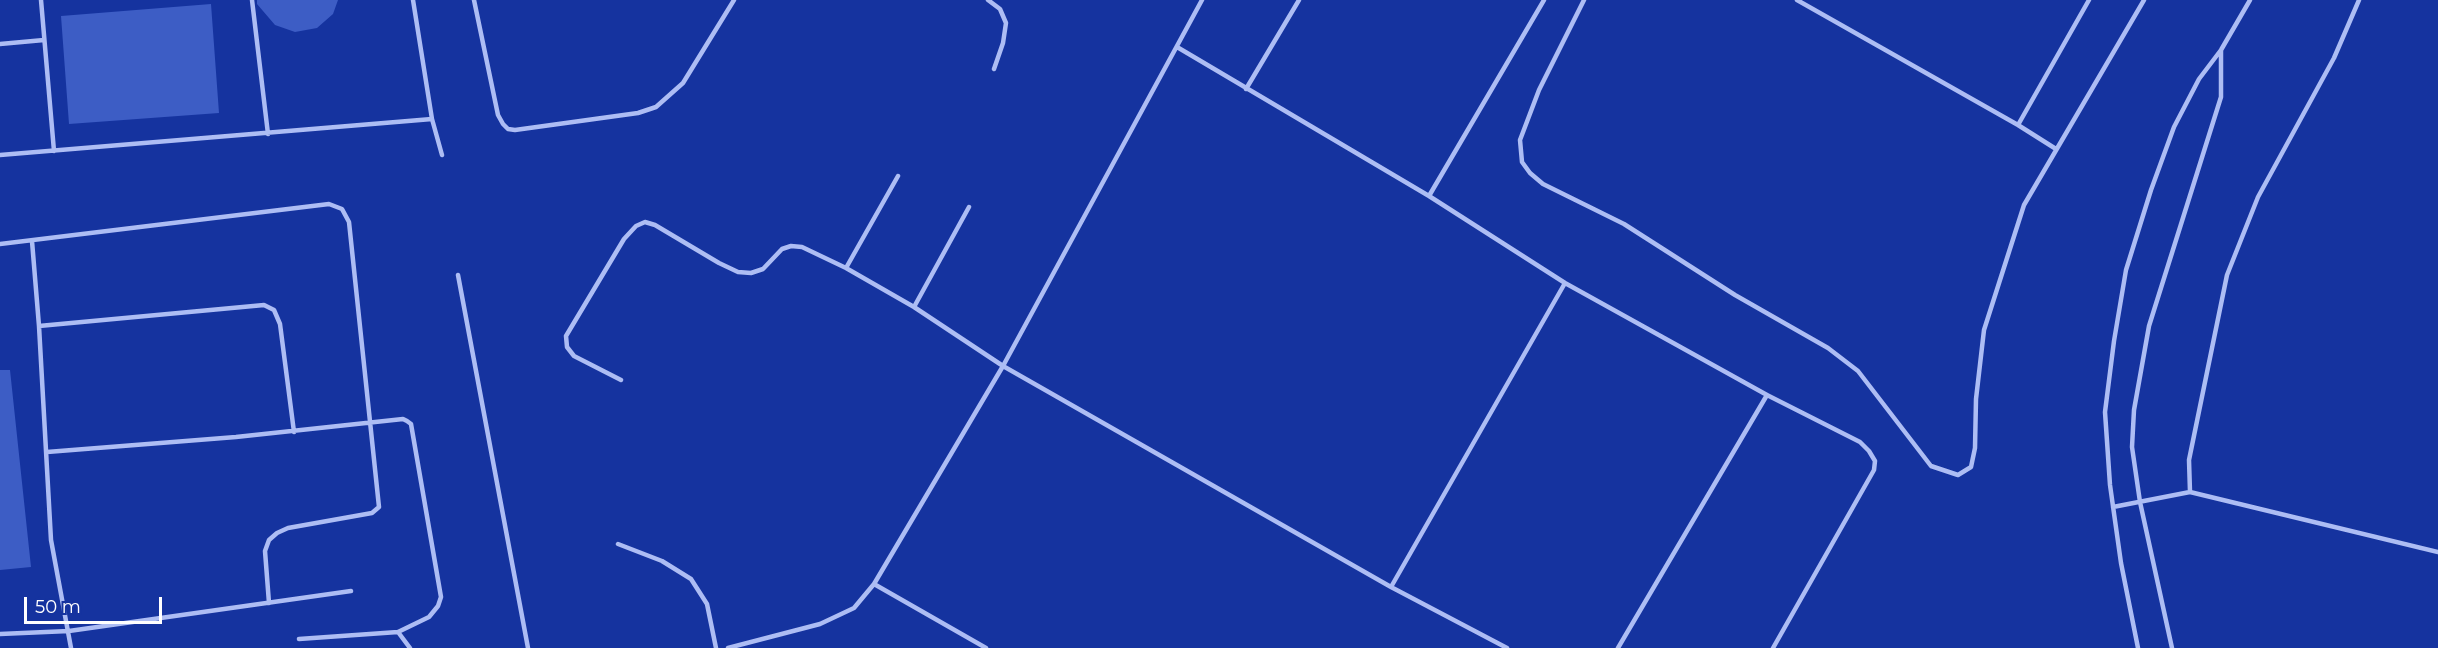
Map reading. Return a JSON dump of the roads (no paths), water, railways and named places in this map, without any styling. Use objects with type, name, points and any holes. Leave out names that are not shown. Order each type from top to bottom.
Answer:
[{"type":"lane","points":[[40,0],[54,151]]},
{"type":"lane","points":[[252,0],[268,134]]},
{"type":"lane","points":[[413,0],[432,119],[442,155]]},
{"type":"lane","points":[[474,0],[498,115],[508,129],[515,130],[638,113],[656,107],[683,83],[734,0]]},
{"type":"lane","points":[[988,0],[1000,9],[1006,23],[1003,43],[994,69]]},
{"type":"lane","points":[[728,648],[820,624],[854,608],[874,584],[1004,366],[1202,0]]},
{"type":"lane","points":[[1246,89],[1299,0]]},
{"type":"lane","points":[[1429,196],[1544,0]]},
{"type":"lane","points":[[1584,0],[1539,90],[1520,140],[1522,162],[1530,173],[1543,184],[1624,224],[1735,295],[1828,348],[1858,371],[1931,466],[1959,475],[1971,467],[1975,448],[1976,399],[1984,330],[2024,205],[2144,0]]},
{"type":"lane","points":[[1797,0],[2018,124],[2056,149]]},
{"type":"lane","points":[[2018,124],[2089,0]]},
{"type":"lane","points":[[2138,648],[2121,563],[2113,507],[2105,412],[2114,341],[2127,270],[2151,190],[2174,127],[2199,79],[2221,50],[2250,0]]},
{"type":"lane","points":[[2190,492],[2189,460],[2227,275],[2258,197],[2334,58],[2359,0]]},
{"type":"lane","points":[[0,44],[44,40]]},
{"type":"lane","points":[[1177,47],[1429,196],[1565,283],[1767,395],[1860,442],[1875,461],[1874,470],[1773,648]]},
{"type":"lane","points":[[2172,648],[2140,502],[2132,447],[2134,410],[2149,326],[2221,97],[2221,50]]},
{"type":"lane","points":[[1,153],[54,151],[432,119]]},
{"type":"lane","points":[[846,268],[898,176]]},
{"type":"lane","points":[[0,244],[329,204],[342,208],[349,222],[379,507],[372,513],[288,528],[277,533],[269,540],[265,551],[269,603]]},
{"type":"lane","points":[[914,307],[969,207]]},
{"type":"lane","points":[[621,380],[574,356],[567,347],[566,336],[624,239],[636,226],[645,222],[655,225],[738,272],[751,273],[763,269],[782,249],[791,246],[802,247],[846,268],[914,307],[1004,366],[1391,587],[1507,648]]},
{"type":"lane","points":[[32,241],[51,540],[71,648]]},
{"type":"lane","points":[[458,274],[528,648]]},
{"type":"lane","points":[[1391,587],[1565,283]]},
{"type":"lane","points":[[39,326],[264,305],[273,310],[280,324],[294,432]]},
{"type":"lane","points":[[1618,648],[1767,395]]},
{"type":"lane","points":[[47,452],[294,432],[403,419],[411,424],[441,597],[438,606],[429,617],[398,632],[299,639]]},
{"type":"lane","points":[[2113,507],[2190,492],[2438,552]]},
{"type":"lane","points":[[618,544],[662,561],[691,579],[707,604],[716,648]]},
{"type":"lane","points":[[874,584],[986,648]]},
{"type":"lane","points":[[0,634],[69,631],[351,591]]},
{"type":"lane","points":[[398,632],[410,648]]}]
